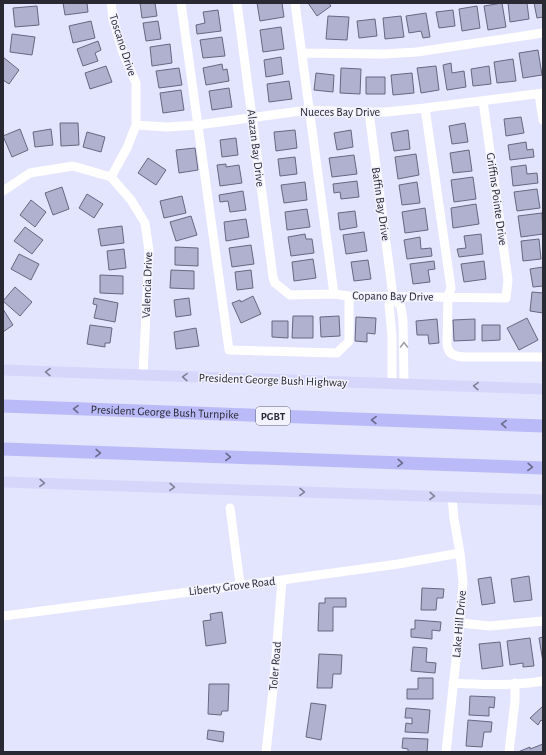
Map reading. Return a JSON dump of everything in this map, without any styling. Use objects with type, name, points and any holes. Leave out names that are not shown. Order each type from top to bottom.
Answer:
[{"type":"highway","name":"President George Bush Turnpike","points":[[3,406],[543,426]]},
{"type":"highway","points":[[3,449],[543,468]]},
{"type":"main road","name":"President George Bush Highway","points":[[3,370],[143,376],[543,388]]},
{"type":"main road","points":[[3,482],[543,500]]},
{"type":"street","name":"Toscano Drive","points":[[111,3],[113,19],[123,53],[136,84],[136,125],[127,148],[111,177]]},
{"type":"street","points":[[181,3],[230,350],[337,353],[349,341],[349,296]]},
{"type":"street","name":"Alazan Bay Drive","points":[[237,3],[273,277],[275,283],[282,289]]},
{"type":"street","points":[[295,3],[308,110],[334,294]]},
{"type":"street","points":[[302,53],[383,54],[417,52],[543,33]]},
{"type":"street","name":"Nueces Bay Drive","points":[[136,125],[167,127],[198,125],[308,110],[386,112],[541,93]]},
{"type":"street","points":[[541,93],[543,120]]},
{"type":"street","name":"Griffins Pointe Drive","points":[[483,101],[508,280],[506,298]]},
{"type":"street","points":[[425,108],[451,288],[448,298],[448,351],[454,356],[464,357],[543,357]]},
{"type":"street","name":"Baffin Bay Drive","points":[[369,112],[393,296],[401,307],[403,320],[404,384]]},
{"type":"street","points":[[3,191],[30,173],[73,166],[111,177]]},
{"type":"street","name":"Valencia Drive","points":[[111,177],[131,200],[145,223],[149,251],[143,376]]},
{"type":"street","name":"Copano Bay Drive","points":[[282,289],[290,295],[334,294],[349,296],[506,298]]},
{"type":"street","name":"Baffin Bay Drive","points":[[392,383],[392,335],[389,305],[393,296]]},
{"type":"street","name":"Lake Hill Drive","points":[[446,752],[463,582],[452,497]]},
{"type":"street","points":[[230,508],[240,584]]},
{"type":"street","name":"Liberty Grove Road","points":[[3,616],[240,584],[282,580],[398,564],[460,553]]},
{"type":"street","name":"Toler Road","points":[[266,752],[274,681],[282,580]]},
{"type":"street","points":[[460,623],[490,626],[543,621]]},
{"type":"street","points":[[454,683],[475,684],[543,681]]},
{"type":"street","points":[[509,752],[515,701],[515,683]]},
{"type":"building","points":[[63,3],[87,3],[88,12],[65,15]]},
{"type":"building","points":[[140,3],[155,3],[157,16],[142,18]]},
{"type":"building","points":[[257,3],[282,3],[284,17],[260,21]]},
{"type":"building","points":[[308,3],[329,3],[331,6],[317,16]]},
{"type":"building","points":[[502,3],[506,27],[488,30],[484,6]]},
{"type":"building","points":[[508,3],[527,3],[529,19],[510,22]]},
{"type":"building","points":[[534,3],[543,3],[543,17],[537,18]]},
{"type":"building","points":[[37,6],[39,25],[15,27],[13,8]]},
{"type":"building","points":[[477,6],[480,28],[462,31],[459,9]]},
{"type":"building","points":[[218,10],[221,31],[197,34],[196,25],[205,23],[203,12]]},
{"type":"building","points":[[453,10],[455,26],[439,28],[436,12]]},
{"type":"building","points":[[426,13],[430,37],[423,38],[421,31],[409,33],[406,16]]},
{"type":"building","points":[[328,16],[349,17],[347,40],[326,39]]},
{"type":"building","points":[[401,16],[404,37],[385,39],[383,18]]},
{"type":"building","points":[[375,19],[377,36],[359,38],[357,21]]},
{"type":"building","points":[[91,21],[95,38],[73,43],[69,26]]},
{"type":"building","points":[[158,21],[161,39],[146,41],[143,23]]},
{"type":"building","points":[[281,27],[284,49],[263,52],[260,30]]},
{"type":"building","points":[[12,34],[35,37],[32,55],[10,52]]},
{"type":"building","points":[[222,37],[225,56],[203,58],[200,40]]},
{"type":"building","points":[[98,41],[101,50],[95,53],[98,61],[83,66],[77,49]]},
{"type":"building","points":[[170,44],[172,63],[152,66],[150,47]]},
{"type":"building","points":[[538,50],[542,75],[523,78],[519,53]]},
{"type":"building","points":[[3,57],[19,70],[9,84],[3,80]]},
{"type":"building","points":[[281,57],[283,74],[266,77],[264,60]]},
{"type":"building","points":[[513,59],[516,81],[497,83],[494,62]]},
{"type":"building","points":[[451,63],[452,73],[464,71],[466,87],[447,90],[443,65]]},
{"type":"building","points":[[222,64],[223,70],[227,69],[229,81],[206,85],[203,68]]},
{"type":"building","points":[[106,66],[112,82],[90,89],[85,73]]},
{"type":"building","points":[[436,66],[439,90],[421,93],[417,68]]},
{"type":"building","points":[[489,66],[491,84],[473,86],[471,69]]},
{"type":"building","points":[[179,68],[182,85],[159,88],[156,71]]},
{"type":"building","points":[[341,68],[361,69],[360,94],[340,93]]},
{"type":"building","points":[[316,73],[334,75],[333,92],[314,90]]},
{"type":"building","points":[[412,73],[414,93],[393,95],[391,75]]},
{"type":"building","points":[[366,77],[385,77],[385,94],[366,94]]},
{"type":"building","points":[[289,81],[292,99],[269,102],[267,84]]},
{"type":"building","points":[[229,88],[232,107],[212,110],[209,91]]},
{"type":"building","points":[[181,90],[184,110],[163,113],[160,93]]},
{"type":"building","points":[[521,117],[524,133],[506,136],[504,119]]},
{"type":"building","points":[[60,123],[78,123],[79,145],[61,146]]},
{"type":"building","points":[[465,123],[468,142],[452,144],[449,126]]},
{"type":"building","points":[[20,129],[28,150],[12,157],[3,136]]},
{"type":"building","points":[[51,129],[53,145],[35,147],[33,132]]},
{"type":"building","points":[[295,130],[297,148],[276,151],[274,132]]},
{"type":"building","points":[[351,130],[353,147],[337,150],[334,133]]},
{"type":"building","points":[[408,130],[410,149],[394,151],[391,133]]},
{"type":"building","points":[[87,132],[105,137],[101,152],[83,147]]},
{"type":"building","points":[[236,138],[238,155],[222,157],[220,140]]},
{"type":"building","points":[[526,142],[527,150],[533,149],[534,157],[510,160],[508,145]]},
{"type":"building","points":[[195,148],[198,170],[179,173],[176,150]]},
{"type":"building","points":[[469,150],[472,171],[453,173],[450,153]]},
{"type":"building","points":[[416,154],[419,175],[398,179],[395,157]]},
{"type":"building","points":[[354,155],[357,174],[332,177],[329,158]]},
{"type":"building","points":[[295,157],[297,174],[280,176],[278,159]]},
{"type":"building","points":[[148,158],[166,170],[156,185],[138,173]]},
{"type":"building","points":[[226,164],[226,167],[239,165],[242,183],[220,186],[217,165]]},
{"type":"building","points":[[526,165],[527,174],[537,173],[538,183],[513,186],[511,167]]},
{"type":"building","points":[[473,177],[476,199],[454,202],[451,180]]},
{"type":"building","points":[[357,181],[359,197],[341,199],[340,192],[334,193],[333,184]]},
{"type":"building","points":[[305,182],[307,200],[284,203],[281,185]]},
{"type":"building","points":[[417,182],[420,203],[402,205],[399,185]]},
{"type":"building","points":[[62,187],[69,209],[53,215],[45,193]]},
{"type":"building","points":[[537,189],[540,208],[517,211],[514,192]]},
{"type":"building","points":[[243,191],[246,210],[230,212],[228,201],[220,202],[219,195]]},
{"type":"building","points":[[87,194],[103,204],[94,218],[79,208]]},
{"type":"building","points":[[182,196],[186,213],[164,218],[160,201]]},
{"type":"building","points":[[31,200],[46,212],[35,227],[20,215]]},
{"type":"building","points":[[476,204],[479,224],[453,228],[451,208]]},
{"type":"building","points":[[425,208],[428,230],[405,233],[402,212]]},
{"type":"building","points":[[307,209],[310,227],[287,230],[285,212]]},
{"type":"building","points":[[355,211],[357,227],[340,230],[338,213]]},
{"type":"building","points":[[542,213],[543,234],[521,237],[518,216]]},
{"type":"building","points":[[191,216],[197,235],[176,241],[170,222]]},
{"type":"building","points":[[246,219],[249,237],[226,241],[224,222]]},
{"type":"building","points":[[122,226],[124,243],[101,246],[98,229]]},
{"type":"building","points":[[25,227],[43,240],[32,254],[14,241]]},
{"type":"building","points":[[364,232],[367,251],[346,254],[343,235]]},
{"type":"building","points":[[305,234],[306,239],[312,239],[314,253],[291,256],[288,237]]},
{"type":"building","points":[[481,234],[483,254],[459,257],[457,249],[466,248],[464,236]]},
{"type":"building","points":[[420,237],[421,249],[431,248],[432,256],[407,259],[404,240]]},
{"type":"building","points":[[539,239],[541,259],[523,261],[521,241]]},
{"type":"building","points":[[251,245],[254,264],[232,267],[229,248]]},
{"type":"building","points":[[175,247],[198,248],[198,266],[175,265]]},
{"type":"building","points":[[124,249],[126,268],[109,270],[107,251]]},
{"type":"building","points":[[19,254],[39,264],[31,280],[11,269]]},
{"type":"building","points":[[313,259],[316,278],[294,281],[292,262]]},
{"type":"building","points":[[368,260],[371,279],[354,281],[351,262]]},
{"type":"building","points":[[434,261],[435,269],[428,270],[430,282],[413,284],[410,264]]},
{"type":"building","points":[[484,261],[486,279],[464,282],[461,264]]},
{"type":"building","points":[[543,267],[543,286],[533,287],[530,269]]},
{"type":"building","points":[[171,270],[194,271],[194,289],[170,288]]},
{"type":"building","points":[[251,270],[253,288],[237,290],[235,272]]},
{"type":"building","points":[[100,275],[123,276],[123,294],[100,293]]},
{"type":"building","points":[[15,287],[32,302],[20,316],[3,301]]},
{"type":"building","points":[[532,292],[543,293],[543,313],[530,311]]},
{"type":"building","points":[[253,296],[261,314],[241,323],[232,303],[240,300],[241,302]]},
{"type":"building","points":[[94,298],[118,303],[115,322],[94,318],[97,305],[93,304]]},
{"type":"building","points":[[189,298],[191,315],[176,317],[174,300]]},
{"type":"building","points":[[3,309],[13,325],[3,332]]},
{"type":"building","points":[[293,316],[313,316],[313,338],[292,338]]},
{"type":"building","points":[[339,316],[340,336],[321,337],[320,317]]},
{"type":"building","points":[[356,317],[376,318],[375,334],[367,333],[367,342],[355,341]]},
{"type":"building","points":[[527,318],[538,340],[519,350],[507,328]]},
{"type":"building","points":[[437,319],[439,343],[429,344],[428,335],[417,335],[416,321]]},
{"type":"building","points":[[475,319],[475,340],[454,341],[453,320]]},
{"type":"building","points":[[272,321],[288,321],[288,338],[272,337]]},
{"type":"building","points":[[90,325],[112,328],[110,343],[105,343],[105,347],[87,344]]},
{"type":"building","points":[[482,325],[500,325],[500,340],[482,341]]},
{"type":"building","points":[[196,328],[199,346],[176,349],[174,332]]},
{"type":"building","points":[[529,576],[532,600],[514,602],[511,579]]},
{"type":"building","points":[[491,577],[495,603],[482,605],[478,579]]},
{"type":"building","points":[[422,588],[444,589],[443,598],[437,598],[436,610],[421,610]]},
{"type":"building","points":[[325,598],[346,598],[346,607],[333,607],[333,631],[318,631],[319,603],[325,603]]},
{"type":"building","points":[[222,612],[226,643],[206,646],[203,621],[211,620],[210,614]]},
{"type":"building","points":[[415,620],[441,622],[440,631],[432,630],[432,639],[411,637],[411,629],[415,629]]},
{"type":"building","points":[[543,637],[543,662],[539,638]]},
{"type":"building","points":[[530,638],[534,666],[523,667],[523,663],[510,665],[507,641]]},
{"type":"building","points":[[500,642],[503,666],[482,669],[479,644]]},
{"type":"building","points":[[413,647],[427,648],[426,662],[436,663],[435,673],[411,671]]},
{"type":"building","points":[[319,654],[342,655],[341,674],[333,674],[332,688],[317,688]]},
{"type":"building","points":[[418,678],[433,678],[433,699],[407,699],[407,689],[418,689]]},
{"type":"building","points":[[209,684],[229,684],[228,711],[222,711],[221,715],[208,714]]},
{"type":"building","points":[[470,696],[495,697],[494,708],[489,707],[489,716],[469,715]]},
{"type":"building","points":[[311,703],[326,705],[321,740],[306,737]]},
{"type":"building","points":[[543,706],[543,722],[541,720],[538,725],[530,718]]},
{"type":"building","points":[[406,708],[430,710],[428,733],[405,732],[406,723],[412,724],[412,718],[405,718]]},
{"type":"building","points":[[468,720],[492,722],[491,732],[484,732],[482,747],[466,746]]},
{"type":"building","points":[[208,730],[224,732],[223,742],[207,739]]},
{"type":"building","points":[[403,738],[428,739],[427,752],[408,752],[408,749],[402,748]]},
{"type":"building","points":[[543,744],[543,752],[518,752],[530,747],[530,749]]}]
